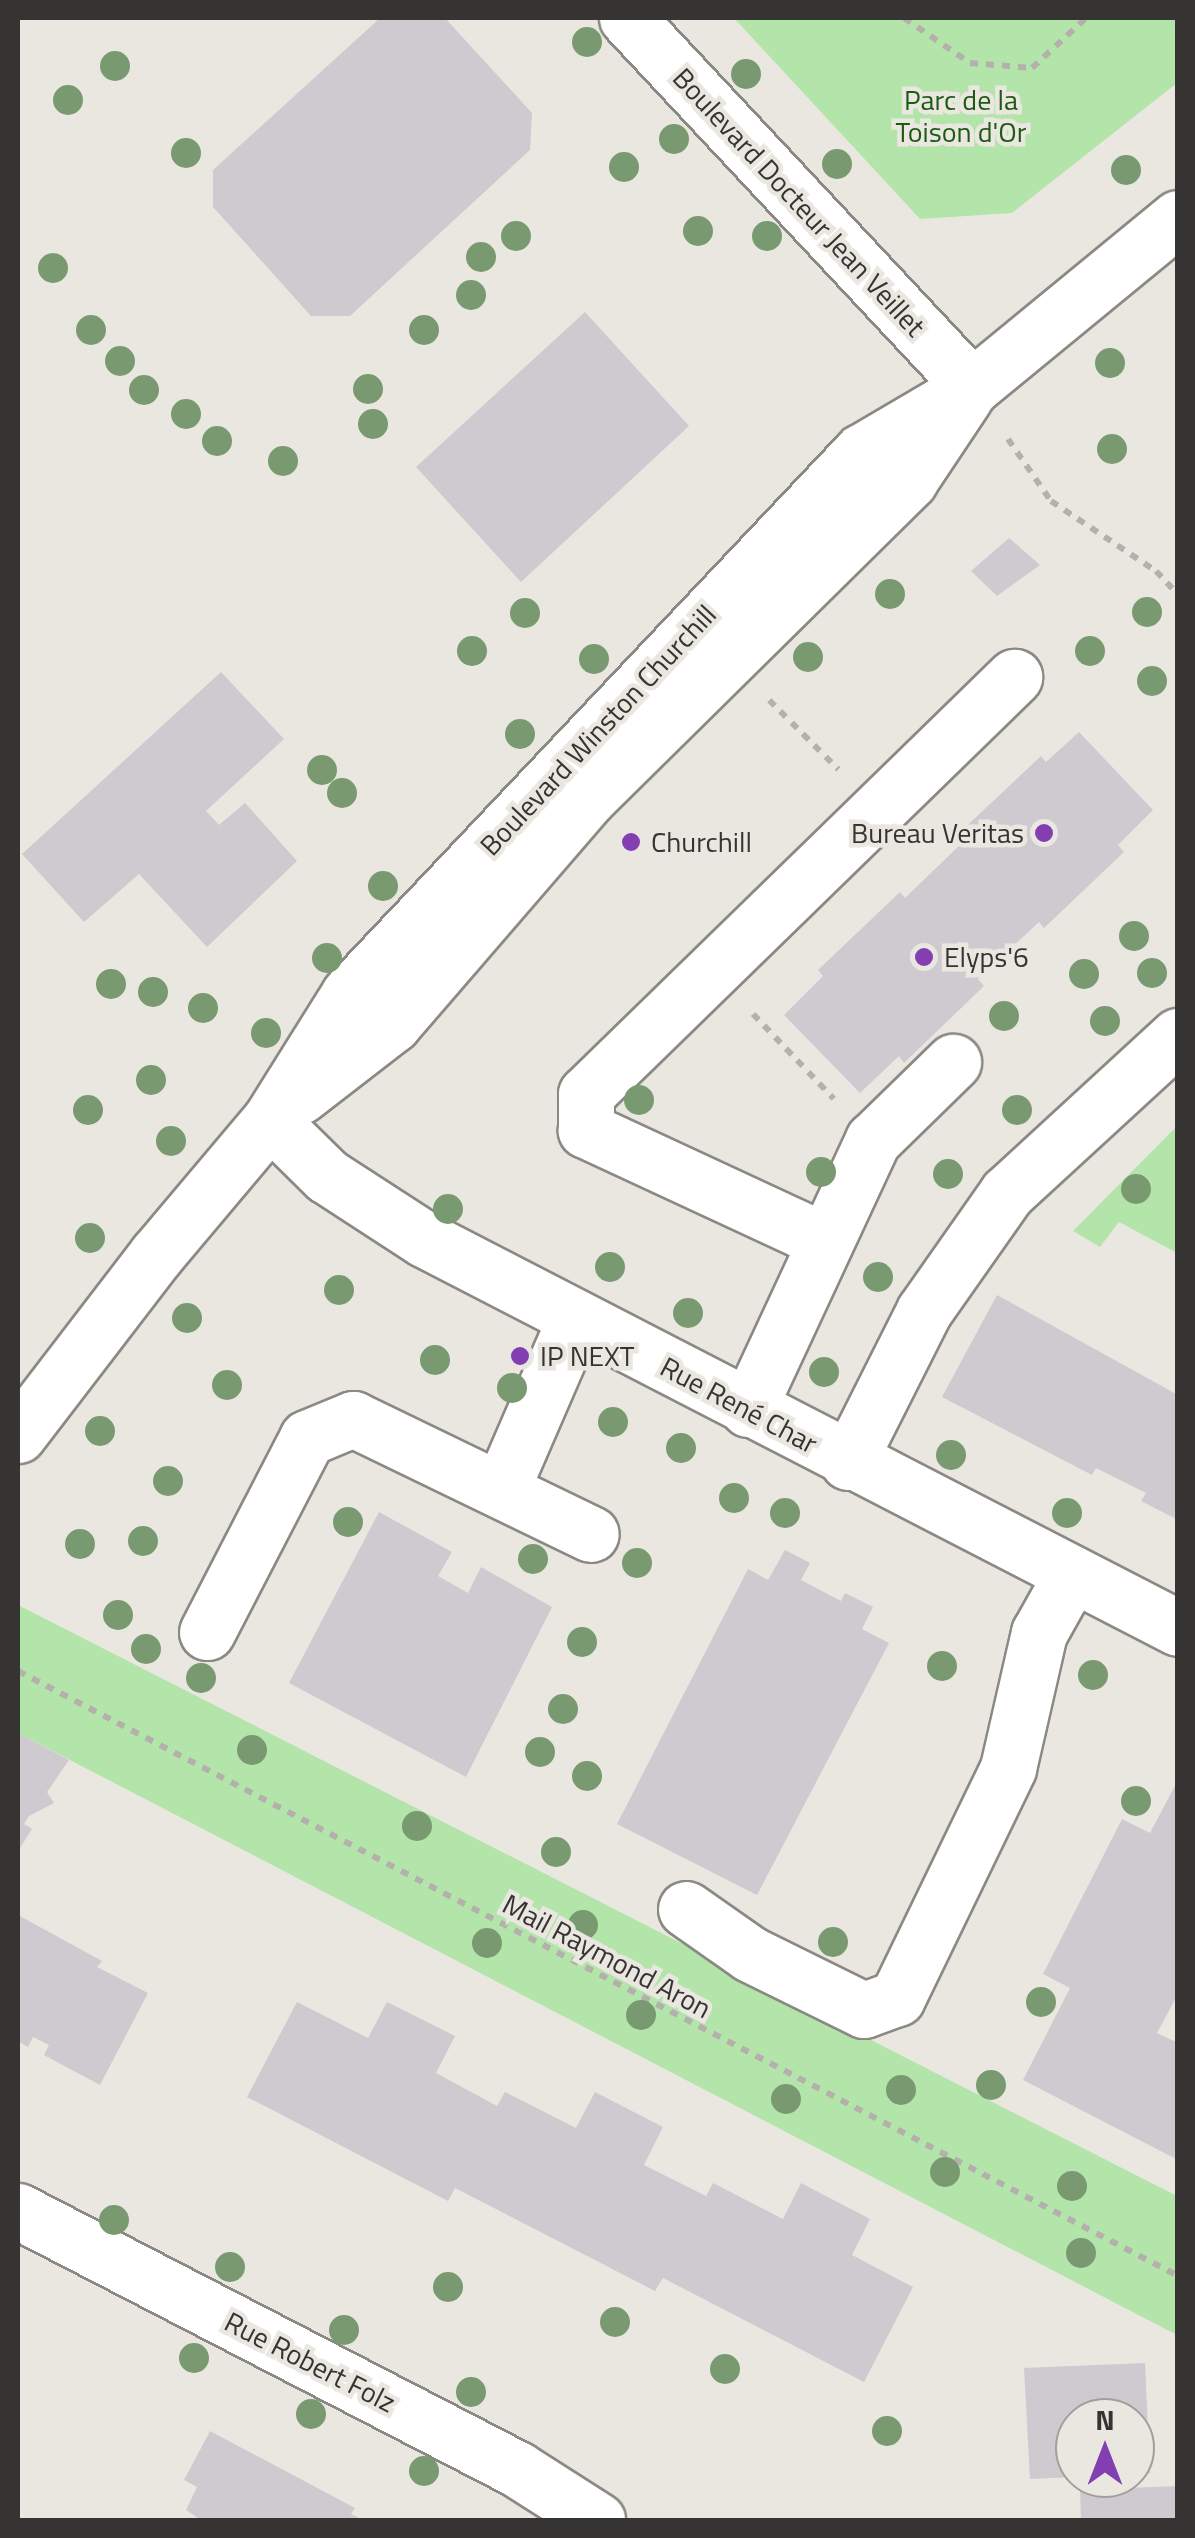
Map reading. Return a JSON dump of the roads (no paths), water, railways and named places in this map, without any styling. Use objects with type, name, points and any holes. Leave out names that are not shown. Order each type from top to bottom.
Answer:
[{"type":"street","name":"Boulevard Docteur Jean Veillet","points":[[627,18],[972,387]]},
{"type":"street","name":"Boulevard Winston Churchill","points":[[18,1436],[157,1254],[270,1120],[348,994],[861,452],[972,387],[1178,218]]},
{"type":"street","name":"Boulevard Winston Churchill","points":[[270,1120],[393,1024],[589,797],[726,657],[908,481],[972,387]]},
{"type":"street","points":[[825,1241],[586,1130],[586,1094],[1014,678]]},
{"type":"street","points":[[848,1462],[924,1311],[1007,1193],[1178,1036]]},
{"type":"street","points":[[748,1409],[873,1140],[952,1062]]},
{"type":"street","name":"Rue René Char","points":[[270,1120],[344,1190],[424,1239],[848,1462],[1178,1628]]},
{"type":"street","points":[[501,1490],[575,1319]]},
{"type":"street","points":[[207,1632],[306,1438],[353,1420],[592,1534]]},
{"type":"street","points":[[686,1910],[750,1954],[864,2010],[897,1998],[1008,1768],[1038,1633],[1072,1574]]},
{"type":"street","name":"Rue Robert Folz","points":[[18,2211],[517,2469],[597,2520]]},
{"type":"place","name":"Bureau Veritas","points":[[1044,833]]},
{"type":"place","name":"Churchill","points":[[631,842]]},
{"type":"place","name":"Elyps'6","points":[[924,957]]},
{"type":"place","name":"IP NEXT","points":[[520,1356]]},
{"type":"park label","name":"Parc de la Toison d'Or","points":[[961,116]]}]
